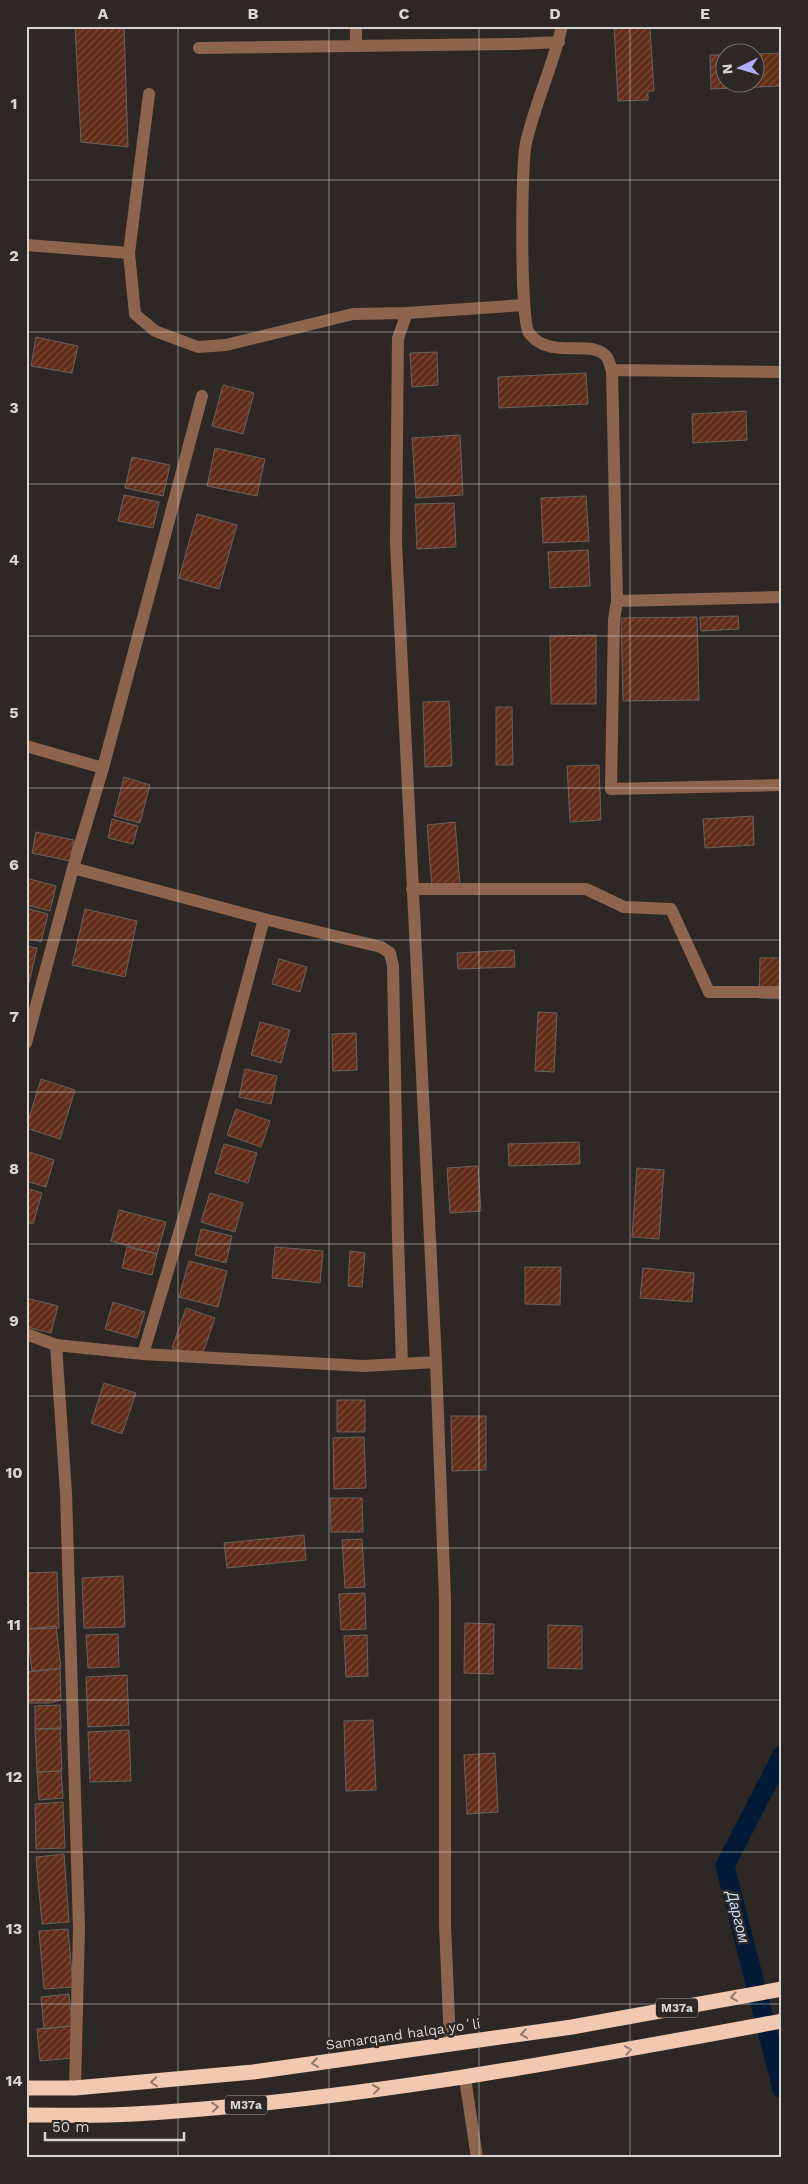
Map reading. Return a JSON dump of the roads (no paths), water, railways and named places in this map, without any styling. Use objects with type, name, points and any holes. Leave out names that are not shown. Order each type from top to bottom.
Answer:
[{"type":"highway","name":"Samarqand halqa yoʻli","points":[[26,2088],[75,2088],[254,2072],[572,2027],[782,1989]]},
{"type":"highway","name":"M37a","points":[[26,2116],[132,2114],[235,2106],[465,2078],[782,2022]]},
{"type":"street","points":[[356,26],[356,45]]},
{"type":"street","points":[[562,26],[559,42],[525,144],[522,199],[524,305],[527,331],[537,341],[550,348],[593,350],[605,355],[612,370],[617,601],[614,620],[611,788],[782,785]]},
{"type":"street","points":[[199,48],[559,42]]},
{"type":"street","points":[[149,94],[129,253],[135,314],[155,331],[198,347],[226,345],[353,314],[407,313],[524,305]]},
{"type":"street","points":[[26,245],[129,253]]},
{"type":"street","points":[[407,313],[398,338],[396,543],[436,1362],[445,1600],[445,1924],[450,2044]]},
{"type":"street","points":[[612,370],[782,372]]},
{"type":"street","points":[[26,1043],[103,768],[202,396]]},
{"type":"street","points":[[617,601],[782,597]]},
{"type":"street","points":[[26,746],[103,768]]},
{"type":"street","points":[[74,868],[381,947],[390,952],[393,966],[402,1364]]},
{"type":"street","points":[[412,889],[586,889],[624,907],[671,909],[709,992],[782,992]]},
{"type":"street","points":[[143,1354],[185,1213],[264,918]]},
{"type":"street","points":[[26,1334],[56,1345],[143,1354],[363,1366],[436,1362]]},
{"type":"street","points":[[56,1345],[66,1493],[79,1928],[75,2088]]},
{"type":"street","points":[[465,2078],[477,2158]]},
{"type":"waterway","name":"Даргом","points":[[782,1755],[725,1866],[782,2089]]}]
